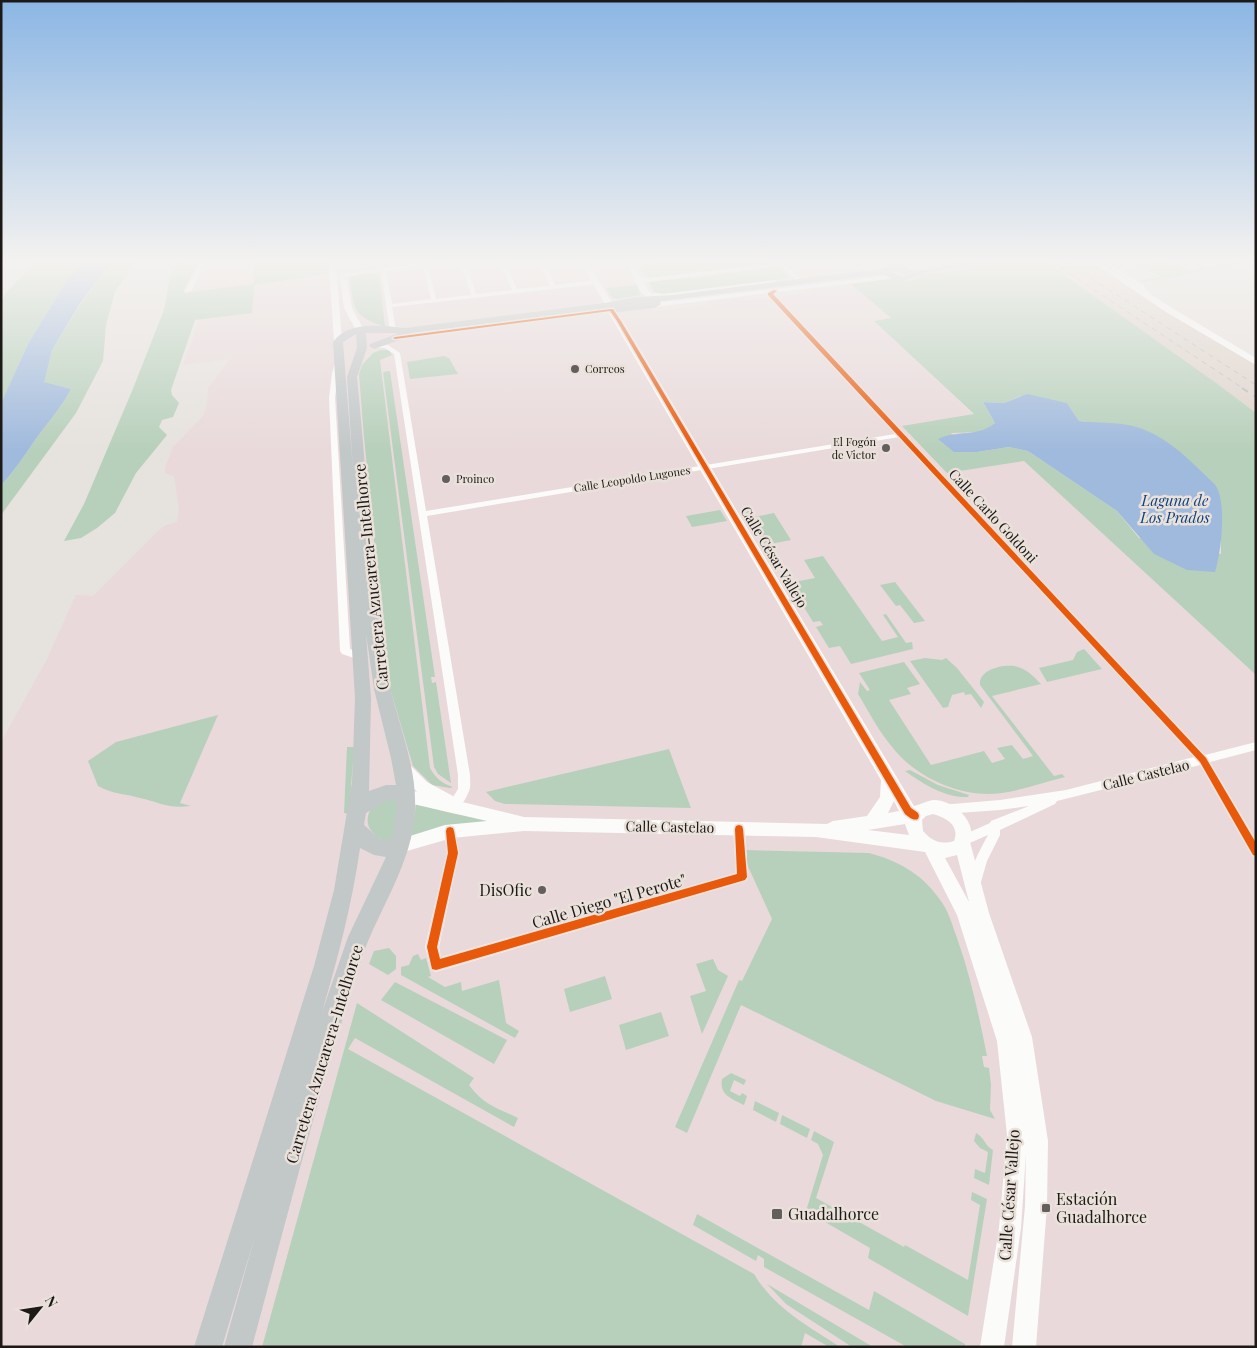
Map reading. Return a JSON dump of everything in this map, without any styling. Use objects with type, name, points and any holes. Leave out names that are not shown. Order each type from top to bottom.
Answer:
[{"type":"main road","points":[[362,327],[381,337],[378,343],[368,348],[348,349],[339,345],[338,342],[343,336],[362,327],[383,329],[394,334],[406,334],[474,325]]},
{"type":"main road","points":[[362,327],[383,329]]},
{"type":"main road","points":[[362,327],[362,335],[368,348]]},
{"type":"main road","points":[[368,348],[394,334]]},
{"type":"main road","name":"Carretera Azucarera-Intelhorce","points":[[208,1347],[326,966],[344,890],[356,819],[364,741],[360,656],[338,342]]},
{"type":"main road","name":"Carretera Azucarera-Intelhorce","points":[[238,1347],[325,1038],[353,953],[400,846],[406,811],[402,766],[384,699],[375,644],[352,377],[368,348]]},
{"type":"main road","points":[[400,846],[380,849],[371,846],[356,819],[379,794],[391,792],[406,796]]},
{"type":"street","points":[[337,325],[338,342]]},
{"type":"street","points":[[393,325],[394,334]]},
{"type":"street","name":"Calle César Vallejo","points":[[619,325],[706,467],[908,811],[914,817]]},
{"type":"street","name":"Calle Carlo Goldoni","points":[[799,325],[1203,760],[1256,852]]},
{"type":"street","points":[[1196,325],[1256,362]]},
{"type":"street","points":[[368,348],[386,346],[397,353],[464,775],[464,790],[454,805],[422,787],[402,766]]},
{"type":"street","name":"Calle Leopoldo Lugones","points":[[422,514],[900,434]]},
{"type":"street","name":"Calle Castelao","points":[[942,809],[1000,805],[1066,794],[1256,746]]},
{"type":"street","points":[[872,822],[888,799],[890,788],[888,776]]},
{"type":"street","name":"Calle Castelao","points":[[963,842],[995,825],[1066,794]]},
{"type":"street","name":"Calle Castelao","points":[[406,796],[439,804],[454,805],[524,824],[816,830],[928,846]]},
{"type":"street","points":[[926,808],[942,809],[954,815],[964,830],[963,842],[953,850],[946,851],[928,846],[917,836],[913,827],[914,817],[926,808]]},
{"type":"street","name":"Calle Castelao","points":[[816,830],[914,817]]},
{"type":"street","name":"Calle Castelao","points":[[400,846],[450,831],[473,828],[504,829],[524,824]]},
{"type":"street","points":[[974,890],[981,860],[994,834],[995,825]]},
{"type":"street","name":"Calle Diego \"El Perote\"","points":[[450,831],[453,853],[432,948],[436,965],[742,877],[739,829]]},
{"type":"street","points":[[389,873],[405,856],[428,838]]},
{"type":"street","name":"Calle César Vallejo","points":[[963,842],[974,890],[1022,1037],[1037,1141],[1036,1206],[1024,1347]]},
{"type":"street","name":"Calle César Vallejo","points":[[928,846],[965,913],[1007,1041],[1016,1135],[1010,1228],[992,1347]]},
{"type":"shaded area","points":[[198,325],[878,325],[974,415],[947,473],[1024,461],[1256,675],[1256,1347],[1,1347],[1,742],[46,661],[76,595],[93,596],[156,533],[164,526],[177,522],[179,509],[174,476],[165,473],[165,468],[173,447],[204,415],[208,388],[230,359],[183,365]]},
{"type":"shaded area","points":[[1134,325],[1189,325],[1256,365],[1256,413]]},
{"type":"green space","points":[[1,325],[40,325],[28,344],[1,403]]},
{"type":"green space","points":[[67,325],[106,325],[103,361],[76,413],[1,515],[1,485],[18,465],[71,389],[43,382],[52,350]]},
{"type":"green space","points":[[158,325],[193,325],[171,390],[172,395],[179,403],[173,417],[162,420],[159,427],[167,435],[136,473],[115,513],[81,538],[64,541],[84,504]]},
{"type":"green space","points":[[878,325],[1134,325],[1256,413],[1256,675],[1024,461],[947,473],[902,426],[974,414]],"holes":[[[1021,396],[1067,403],[1079,421],[1103,424],[1220,499],[1221,554],[1139,538],[1117,511],[1028,451],[1009,447],[977,452],[951,433],[983,432],[995,423],[983,402],[1004,403]]]},
{"type":"green space","points":[[389,350],[392,355],[380,360],[430,768],[440,780],[453,787],[450,788],[432,785],[413,766],[387,678],[359,374],[362,365],[373,353]]},
{"type":"green space","points":[[444,356],[449,358],[458,374],[410,379],[407,362]]},
{"type":"green space","points":[[390,371],[435,677],[431,677],[432,683],[436,682],[451,783],[438,774],[434,767],[383,372]]},
{"type":"green space","points":[[720,510],[727,521],[692,527],[686,516]]},
{"type":"green space","points":[[749,510],[754,517],[774,513],[791,540],[765,545],[745,511]]},
{"type":"green space","points":[[823,556],[882,641],[898,637],[883,615],[886,614],[906,643],[912,642],[913,649],[851,664],[840,646],[829,648],[816,627],[823,625],[820,621],[813,622],[789,583],[815,578],[804,560]]},
{"type":"green space","points":[[895,582],[925,621],[914,623],[900,605],[896,606],[880,585]]},
{"type":"green space","points":[[1084,649],[1102,669],[1047,682],[1039,668],[1073,660],[1077,652]]},
{"type":"green space","points":[[925,658],[942,660],[946,658],[957,668],[984,702],[981,708],[971,694],[965,695],[964,692],[952,695],[948,707],[943,708],[910,661]]},
{"type":"green space","points":[[904,662],[920,684],[907,688],[911,694],[889,700],[931,765],[984,751],[992,763],[1005,759],[997,748],[1012,745],[1023,759],[1033,756],[980,685],[983,675],[988,671],[1000,667],[1013,666],[1022,668],[1041,684],[992,696],[1054,776],[1062,774],[1065,777],[1018,790],[987,794],[972,793],[942,784],[914,769],[888,742],[858,694],[860,682],[867,691],[870,690],[859,673]]},
{"type":"green space","points":[[218,715],[180,803],[191,806],[177,807],[165,805],[98,786],[88,761],[116,742]]},
{"type":"green space","points":[[347,747],[354,747],[349,814],[344,813]]},
{"type":"green space","points":[[669,749],[691,808],[505,804],[495,801],[486,792]]},
{"type":"green space","points":[[910,770],[938,785],[969,795],[968,797],[959,797],[943,793],[919,781],[905,771]]},
{"type":"green space","points":[[384,798],[399,801],[394,840],[386,843],[369,828],[368,823],[372,806]]},
{"type":"green space","points":[[416,804],[451,813],[495,821],[411,837]]},
{"type":"green space","points":[[745,850],[869,853],[889,859],[916,874],[924,881],[941,902],[949,917],[971,982],[987,1056],[982,1056],[984,1067],[989,1068],[991,1085],[990,1110],[995,1119],[936,1101],[741,1005],[687,1133],[675,1127],[739,980],[742,981],[772,919],[746,862]]},
{"type":"green space","points":[[389,948],[396,956],[396,969],[388,975],[369,964],[374,951]]},
{"type":"green space","points":[[418,954],[421,960],[426,958],[431,976],[428,977],[445,987],[461,982],[462,991],[499,980],[506,1023],[519,1031],[515,1038],[401,975],[401,967],[409,965],[413,956]]},
{"type":"green space","points":[[713,959],[718,970],[728,976],[702,1034],[690,996],[706,991],[696,964]]},
{"type":"green space","points":[[605,976],[612,999],[570,1012],[564,989]]},
{"type":"green space","points":[[395,982],[507,1040],[494,1064],[381,1000]]},
{"type":"green space","points":[[357,1003],[474,1078],[469,1085],[480,1097],[491,1105],[518,1118],[514,1127],[355,1038],[348,1049],[754,1274],[771,1297],[782,1307],[804,1324],[840,1347],[829,1347],[805,1333],[801,1347],[262,1347]]},
{"type":"green space","points":[[661,1012],[669,1036],[626,1050],[619,1025]]},
{"type":"green space","points":[[731,1073],[746,1080],[744,1085],[734,1080],[730,1091],[740,1096],[742,1093],[747,1096],[744,1105],[727,1096],[722,1089],[722,1079]]},
{"type":"green space","points":[[755,1101],[779,1113],[776,1122],[753,1110]]},
{"type":"green space","points":[[782,1115],[810,1129],[807,1138],[780,1124]]},
{"type":"green space","points":[[814,1131],[834,1142],[816,1198],[968,1280],[980,1205],[971,1200],[972,1192],[987,1199],[968,1316],[868,1258],[870,1248],[806,1211],[823,1155],[818,1144],[811,1140]]},
{"type":"green space","points":[[976,1133],[993,1150],[989,1185],[974,1178],[975,1169],[985,1173],[988,1152],[980,1148],[974,1141]]},
{"type":"green space","points":[[697,1214],[869,1310],[874,1291],[965,1344],[965,1347],[907,1347],[764,1267],[764,1259],[758,1255],[756,1261],[693,1225]]},
{"type":"green space","points":[[767,1284],[873,1347],[852,1347],[786,1304]]},
{"type":"water","points":[[40,325],[67,325],[52,350],[44,382],[71,389],[18,465],[1,485],[1,403],[28,344]]},
{"type":"water","name":"Laguna de Los Prados","points":[[1027,394],[1067,403],[1079,421],[1120,424],[1143,429],[1163,439],[1197,467],[1216,486],[1221,504],[1221,541],[1215,572],[1187,570],[1154,554],[1117,511],[1028,451],[1009,447],[977,452],[954,452],[938,439],[988,428],[995,423],[983,402],[1004,403]]},
{"type":"railway","points":[[1147,325],[1244,389]]},
{"type":"railway","points":[[1163,325],[1256,385]]},
{"type":"railway","points":[[1242,388],[1256,397]]},
{"type":"cycle path","points":[[395,338],[496,325]]},
{"type":"cycle path","points":[[621,325],[908,811],[915,816]]},
{"type":"cycle path","points":[[799,325],[1203,760],[1256,852]]},
{"type":"cycle path","points":[[450,831],[453,853],[432,947],[436,965],[742,877],[739,829]]},
{"type":"place","name":"Correos","points":[[575,369]]},
{"type":"place","name":"El Fogón de Victor","points":[[886,448]]},
{"type":"place","name":"Proinco","points":[[446,479]]},
{"type":"place","name":"DisOfic","points":[[542,890]]},
{"type":"place","name":"Estación Guadalhorce","points":[[1046,1208]]},
{"type":"place","name":"Guadalhorce","points":[[777,1214]]}]
